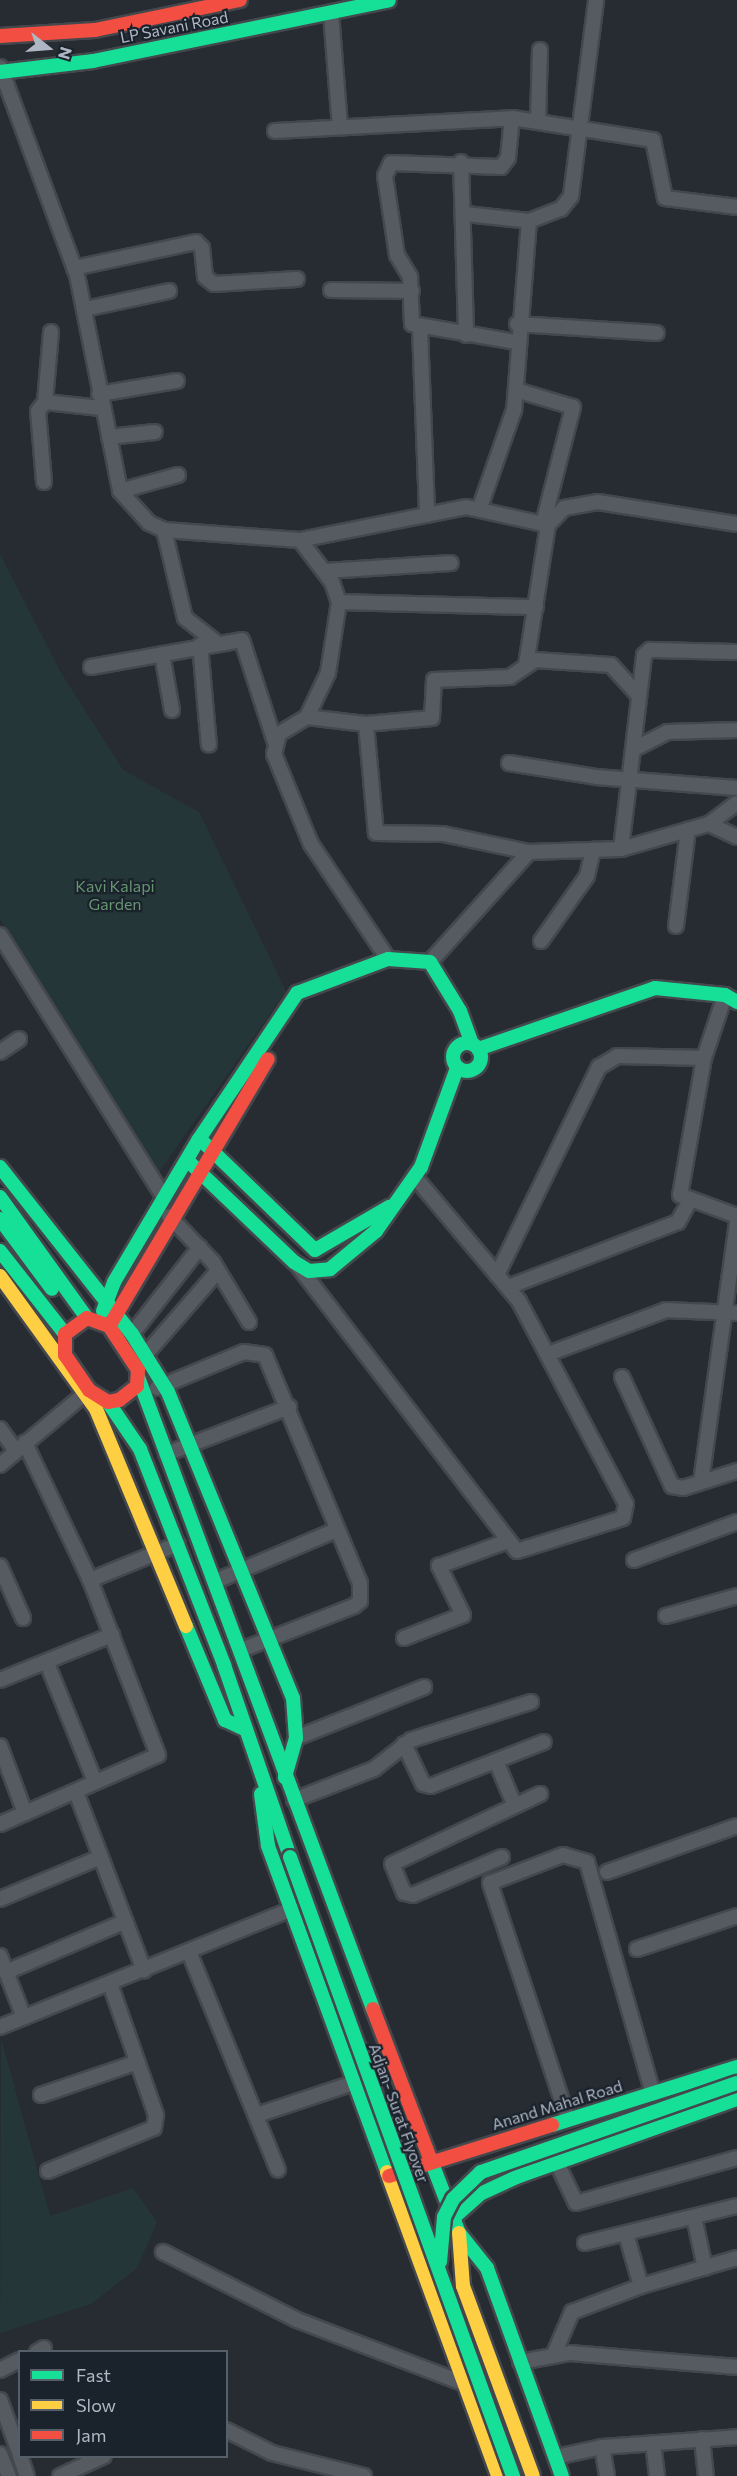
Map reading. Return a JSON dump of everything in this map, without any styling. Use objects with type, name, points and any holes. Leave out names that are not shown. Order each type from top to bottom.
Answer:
[{"type":"main road","name":"LP Savani Road","points":[[0,36],[95,30],[187,6],[240,0]]},
{"type":"main road","name":"LP Savani Road","points":[[1,70],[93,61],[389,0]]},
{"type":"main road","points":[[63,1332],[98,1317],[169,1216],[192,1165],[199,1139],[292,999],[312,985],[388,959],[430,962],[449,994],[473,1049],[470,1072],[457,1068]]},
{"type":"main road","points":[[98,1317],[164,1197],[192,1165],[211,1150],[312,985]]},
{"type":"main road","points":[[192,1165],[296,1263],[309,1271],[330,1269],[376,1231],[389,1208],[414,1176],[432,1144],[457,1068],[453,1055],[538,1032],[655,988],[731,998]]},
{"type":"main road","points":[[199,1139],[315,1250],[389,1208]]},
{"type":"main road","points":[[0,1167],[105,1303]]},
{"type":"main road","points":[[0,1197],[98,1317],[138,1377],[216,1581],[285,1777],[457,2226],[487,2268],[562,2476]]},
{"type":"main road","points":[[0,1219],[56,1294],[132,1334],[164,1384],[192,1444],[293,1698],[296,1738],[285,1777]]},
{"type":"main road","points":[[0,1237],[47,1300],[63,1332],[65,1355],[87,1392],[126,1474],[225,1720],[246,1730]]},
{"type":"main road","points":[[0,1251],[63,1332]]},
{"type":"main road","points":[[0,1276],[87,1392],[108,1402],[147,1466],[178,1544],[256,1760],[268,1846],[498,2476]]},
{"type":"main road","points":[[108,1402],[129,1394],[138,1377]]},
{"type":"main road","points":[[126,1474],[147,1466]]},
{"type":"main road","name":"Adjan- Surat Flyover","points":[[256,1760],[513,2476]]},
{"type":"main road","name":"Anand Mahal Road","points":[[387,2176],[737,2067]]},
{"type":"main road","points":[[442,2282],[438,2244],[444,2217],[453,2199],[481,2172],[737,2083]]},
{"type":"main road","points":[[413,2244],[457,2226],[480,2194],[557,2163],[737,2099]]},
{"type":"main road","points":[[457,2226],[463,2286],[533,2476]]},
{"type":"street","points":[[466,214],[529,221],[568,204],[596,0]]},
{"type":"street","points":[[331,13],[340,127]]},
{"type":"street","points":[[538,121],[540,50]]},
{"type":"street","points":[[1,70],[74,268],[85,309],[100,401],[120,490],[149,523],[164,530],[300,540],[480,507],[546,525]]},
{"type":"street","points":[[275,131],[512,118],[538,121],[653,140],[665,198],[737,207]]},
{"type":"street","points":[[512,118],[506,163],[501,167],[460,162],[387,166],[397,255],[412,291],[410,320],[420,328],[516,342]]},
{"type":"street","points":[[460,162],[466,214],[466,335]]},
{"type":"street","points":[[480,507],[516,390],[517,324],[529,221]]},
{"type":"street","points":[[74,268],[196,242],[202,248],[205,277],[214,284],[297,279]]},
{"type":"street","points":[[331,290],[412,291]]},
{"type":"street","points":[[85,309],[168,291]]},
{"type":"street","points":[[517,324],[657,333]]},
{"type":"street","points":[[420,328],[427,515]]},
{"type":"street","points":[[44,482],[38,411],[45,402],[51,332]]},
{"type":"street","points":[[45,402],[100,401],[177,381]]},
{"type":"street","points":[[516,390],[573,407],[546,525],[526,665]]},
{"type":"street","points":[[109,437],[155,432]]},
{"type":"street","points":[[120,490],[178,475]]},
{"type":"street","points":[[546,525],[564,508],[598,502],[737,524]]},
{"type":"street","points":[[164,530],[184,618],[214,641]]},
{"type":"street","points":[[274,742],[307,717],[334,654],[339,603],[325,571],[300,540]]},
{"type":"street","points":[[325,571],[451,563]]},
{"type":"street","points":[[339,603],[536,607]]},
{"type":"street","points":[[91,667],[162,654],[214,641],[237,638],[246,644],[274,742],[277,765],[311,843],[388,959]]},
{"type":"street","points":[[200,645],[210,745]]},
{"type":"street","points":[[621,849],[632,780],[642,660],[650,650],[737,652]]},
{"type":"street","points":[[162,654],[172,710]]},
{"type":"street","points":[[307,717],[366,724],[432,718],[435,680],[510,677],[535,660],[611,665],[639,696]]},
{"type":"street","points":[[366,724],[376,833],[443,834],[529,852],[621,849],[709,824],[737,803]]},
{"type":"street","points":[[634,749],[667,732],[737,730]]},
{"type":"street","points":[[509,763],[632,780],[737,788]]},
{"type":"street","points":[[709,824],[737,837]]},
{"type":"street","points":[[676,926],[688,830]]},
{"type":"street","points":[[541,941],[587,876],[593,850]]},
{"type":"street","points":[[430,962],[529,852]]},
{"type":"street","points":[[0,935],[164,1197]]},
{"type":"street","points":[[731,998],[704,1058],[680,1189],[689,1202],[737,1215]]},
{"type":"street","points":[[0,1052],[19,1040]]},
{"type":"street","points":[[497,1275],[599,1066],[617,1056],[704,1058]]},
{"type":"street","points":[[296,1263],[505,1542],[520,1551],[623,1518],[627,1511],[548,1354],[508,1287],[414,1176]]},
{"type":"street","points":[[508,1287],[678,1222],[689,1202]]},
{"type":"street","points":[[169,1216],[200,1247],[218,1271],[249,1322]]},
{"type":"street","points":[[701,1482],[731,1312],[737,1221]]},
{"type":"street","points":[[132,1334],[200,1247]]},
{"type":"street","points":[[146,1354],[218,1271]]},
{"type":"street","points":[[548,1354],[666,1310],[731,1312]]},
{"type":"street","points":[[145,1394],[164,1384],[252,1350],[270,1361],[336,1530],[360,1583],[360,1601],[241,1650]]},
{"type":"street","points":[[622,1377],[672,1486],[701,1482],[737,1471]]},
{"type":"street","points":[[0,1465],[87,1392]]},
{"type":"street","points":[[166,1454],[289,1407]]},
{"type":"street","points":[[0,1429],[20,1447],[90,1580],[158,1755],[0,1824]]},
{"type":"street","points":[[634,1560],[737,1522]]},
{"type":"street","points":[[216,1581],[336,1530]]},
{"type":"street","points":[[404,1638],[463,1615],[439,1566],[505,1542]]},
{"type":"street","points":[[90,1580],[178,1544]]},
{"type":"street","points":[[0,1566],[24,1618]]},
{"type":"street","points":[[666,1616],[737,1596]]},
{"type":"street","points":[[0,1680],[112,1635]]},
{"type":"street","points":[[47,1662],[95,1782]]},
{"type":"street","points":[[296,1738],[424,1687]]},
{"type":"street","points":[[294,1800],[374,1769],[404,1744],[531,1702]]},
{"type":"street","points":[[404,1744],[426,1786],[544,1742]]},
{"type":"street","points":[[0,1746],[25,1813]]},
{"type":"street","points":[[496,1761],[514,1804]]},
{"type":"street","points":[[76,1792],[144,1970]]},
{"type":"street","points":[[502,1857],[413,1895],[405,1893],[392,1864],[514,1804],[540,1794]]},
{"type":"street","points":[[607,1872],[737,1826]]},
{"type":"street","points":[[568,2119],[490,1883],[563,1855],[587,1862],[653,2094]]},
{"type":"street","points":[[0,1899],[101,1857]]},
{"type":"street","points":[[0,2027],[292,1909]]},
{"type":"street","points":[[638,1949],[737,1916]]},
{"type":"street","points":[[6,1972],[126,1921]]},
{"type":"street","points":[[189,1952],[278,2170]]},
{"type":"street","points":[[0,1956],[24,2018]]},
{"type":"street","points":[[48,2171],[154,2127],[156,2115],[110,1984]]},
{"type":"street","points":[[41,2095],[138,2062]]},
{"type":"street","points":[[257,2115],[354,2083]]},
{"type":"street","points":[[557,2163],[576,2203],[737,2158]]},
{"type":"street","points":[[585,2243],[737,2206]]},
{"type":"street","points":[[694,2217],[705,2268]]},
{"type":"street","points":[[626,2234],[641,2286]]},
{"type":"street","points":[[163,2252],[297,2320],[463,2383]]},
{"type":"street","points":[[554,2354],[572,2312],[641,2286],[737,2258]]},
{"type":"street","points":[[520,2362],[554,2354],[737,2367]]},
{"type":"street","points":[[0,2370],[18,2361]]},
{"type":"street","points":[[0,2400],[14,2426],[18,2446]]},
{"type":"street","points":[[228,2431],[273,2453],[364,2476]]},
{"type":"street","points":[[556,2457],[602,2447],[737,2437]]},
{"type":"street","points":[[702,2439],[706,2476]]},
{"type":"street","points":[[653,2443],[657,2476]]},
{"type":"street","points":[[602,2447],[607,2476]]},
{"type":"street","points":[[0,2454],[9,2476]]},
{"type":"street","points":[[21,2458],[27,2476]]},
{"type":"street","points":[[60,2476],[102,2458]]},
{"type":"green space","name":"Kavi Kalapi Garden","points":[[0,554],[60,671],[123,770],[199,812],[286,991],[157,1175],[0,919]]},
{"type":"green space","points":[[1,2038],[50,2216],[133,2188],[157,2222],[137,2268],[91,2304],[0,2333]]},
{"type":"traffic: fast","points":[[0,72],[93,61],[389,0]]},
{"type":"traffic: fast","points":[[103,1311],[114,1282],[199,1139],[297,993],[388,959],[430,962],[460,1011],[472,1044]]},
{"type":"traffic: fast","points":[[478,1049],[655,988],[725,995],[737,1002]]},
{"type":"traffic: fast","points":[[467,1043],[477,1047],[481,1057],[477,1067],[467,1071],[457,1067],[453,1057],[457,1047],[467,1043]]},
{"type":"traffic: fast","points":[[187,1160],[294,1262],[309,1271],[330,1269],[376,1231],[421,1167],[457,1068]]},
{"type":"traffic: fast","points":[[202,1141],[315,1250],[389,1207]]},
{"type":"traffic: fast","points":[[0,1167],[132,1334],[168,1392],[293,1698],[296,1738],[285,1777]]},
{"type":"traffic: fast","points":[[0,1197],[87,1318]]},
{"type":"traffic: fast","points":[[0,1219],[52,1289]]},
{"type":"traffic: fast","points":[[0,1251],[65,1334]]},
{"type":"traffic: fast","points":[[138,1377],[373,2009]]},
{"type":"traffic: fast","points":[[108,1402],[140,1449],[224,1665],[290,1857]]},
{"type":"traffic: fast","points":[[186,1626],[225,1720],[246,1730]]},
{"type":"traffic: fast","points":[[261,1794],[268,1846],[387,2172]]},
{"type":"traffic: fast","points":[[290,1857],[513,2476]]},
{"type":"traffic: fast","points":[[552,2125],[737,2067]]},
{"type":"traffic: fast","points":[[440,2262],[444,2217],[453,2199],[481,2172],[737,2083]]},
{"type":"traffic: fast","points":[[443,2227],[480,2194],[519,2176],[737,2099]]},
{"type":"traffic: fast","points":[[430,2158],[459,2233],[487,2268],[562,2476]]},
{"type":"traffic: slow","points":[[0,1276],[96,1409],[186,1626]]},
{"type":"traffic: slow","points":[[387,2172],[498,2476]]},
{"type":"traffic: slow","points":[[459,2233],[463,2286],[533,2476]]},
{"type":"traffic: jam","points":[[0,36],[95,30],[240,0]]},
{"type":"traffic: jam","points":[[110,1325],[268,1059]]},
{"type":"traffic: jam","points":[[87,1318],[109,1326],[138,1370],[137,1386],[119,1400],[108,1402],[89,1390],[65,1355],[65,1334],[87,1318]]},
{"type":"traffic: jam","points":[[373,2009],[430,2158]]},
{"type":"traffic: jam","points":[[389,2176],[552,2125]]}]
